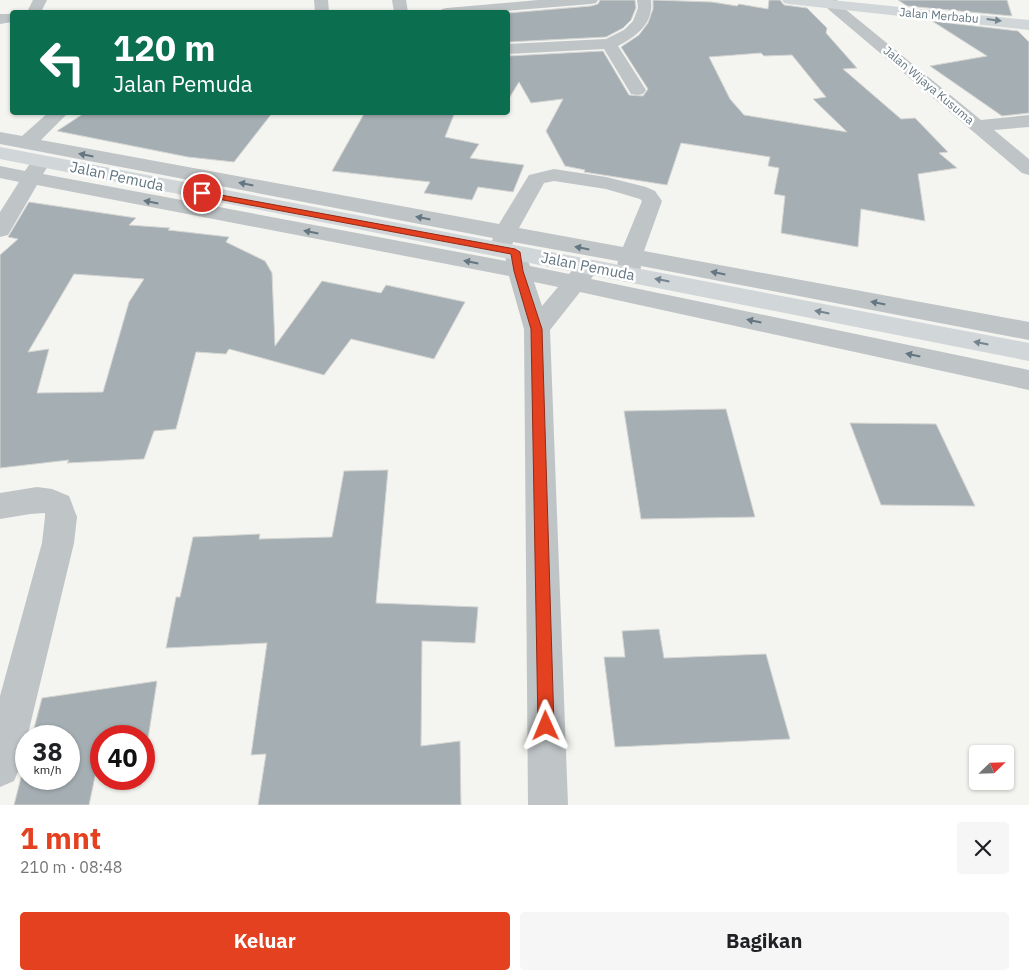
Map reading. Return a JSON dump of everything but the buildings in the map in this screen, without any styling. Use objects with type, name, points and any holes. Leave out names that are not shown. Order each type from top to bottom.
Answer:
[{"type":"main road","name":"Jalan Merbabu","points":[[789,0],[1029,25]]},
{"type":"main road","name":"Jalan Pemuda","points":[[0,153],[266,197],[510,251]]},
{"type":"main road","name":"Jalan Pemuda","points":[[582,274],[629,265],[1029,352]]},
{"type":"street","points":[[477,10],[591,0]]},
{"type":"street","points":[[510,49],[609,44],[630,34],[637,28],[643,14],[644,0]]},
{"type":"street","name":"Jalan Wijaya Kusuma","points":[[831,3],[1029,169]]},
{"type":"street","points":[[609,44],[637,90]]},
{"type":"street","points":[[26,143],[57,115]]},
{"type":"street","points":[[977,126],[1029,121]]},
{"type":"street","points":[[0,138],[266,197]]},
{"type":"street","points":[[0,230],[42,160]]},
{"type":"street","points":[[0,172],[226,225],[510,251],[629,265],[1029,331]]},
{"type":"street","points":[[548,805],[537,329],[510,251],[536,179],[554,175],[606,183],[648,195],[652,201],[629,265]]},
{"type":"street","points":[[510,251],[582,274],[1029,380]]},
{"type":"street","points":[[537,329],[582,274]]},
{"type":"street","points":[[0,506],[26,501],[50,500],[58,506],[61,517],[58,543],[0,767]]},
{"type":"route","points":[[202,193],[515,252],[537,329],[546,726]]}]
